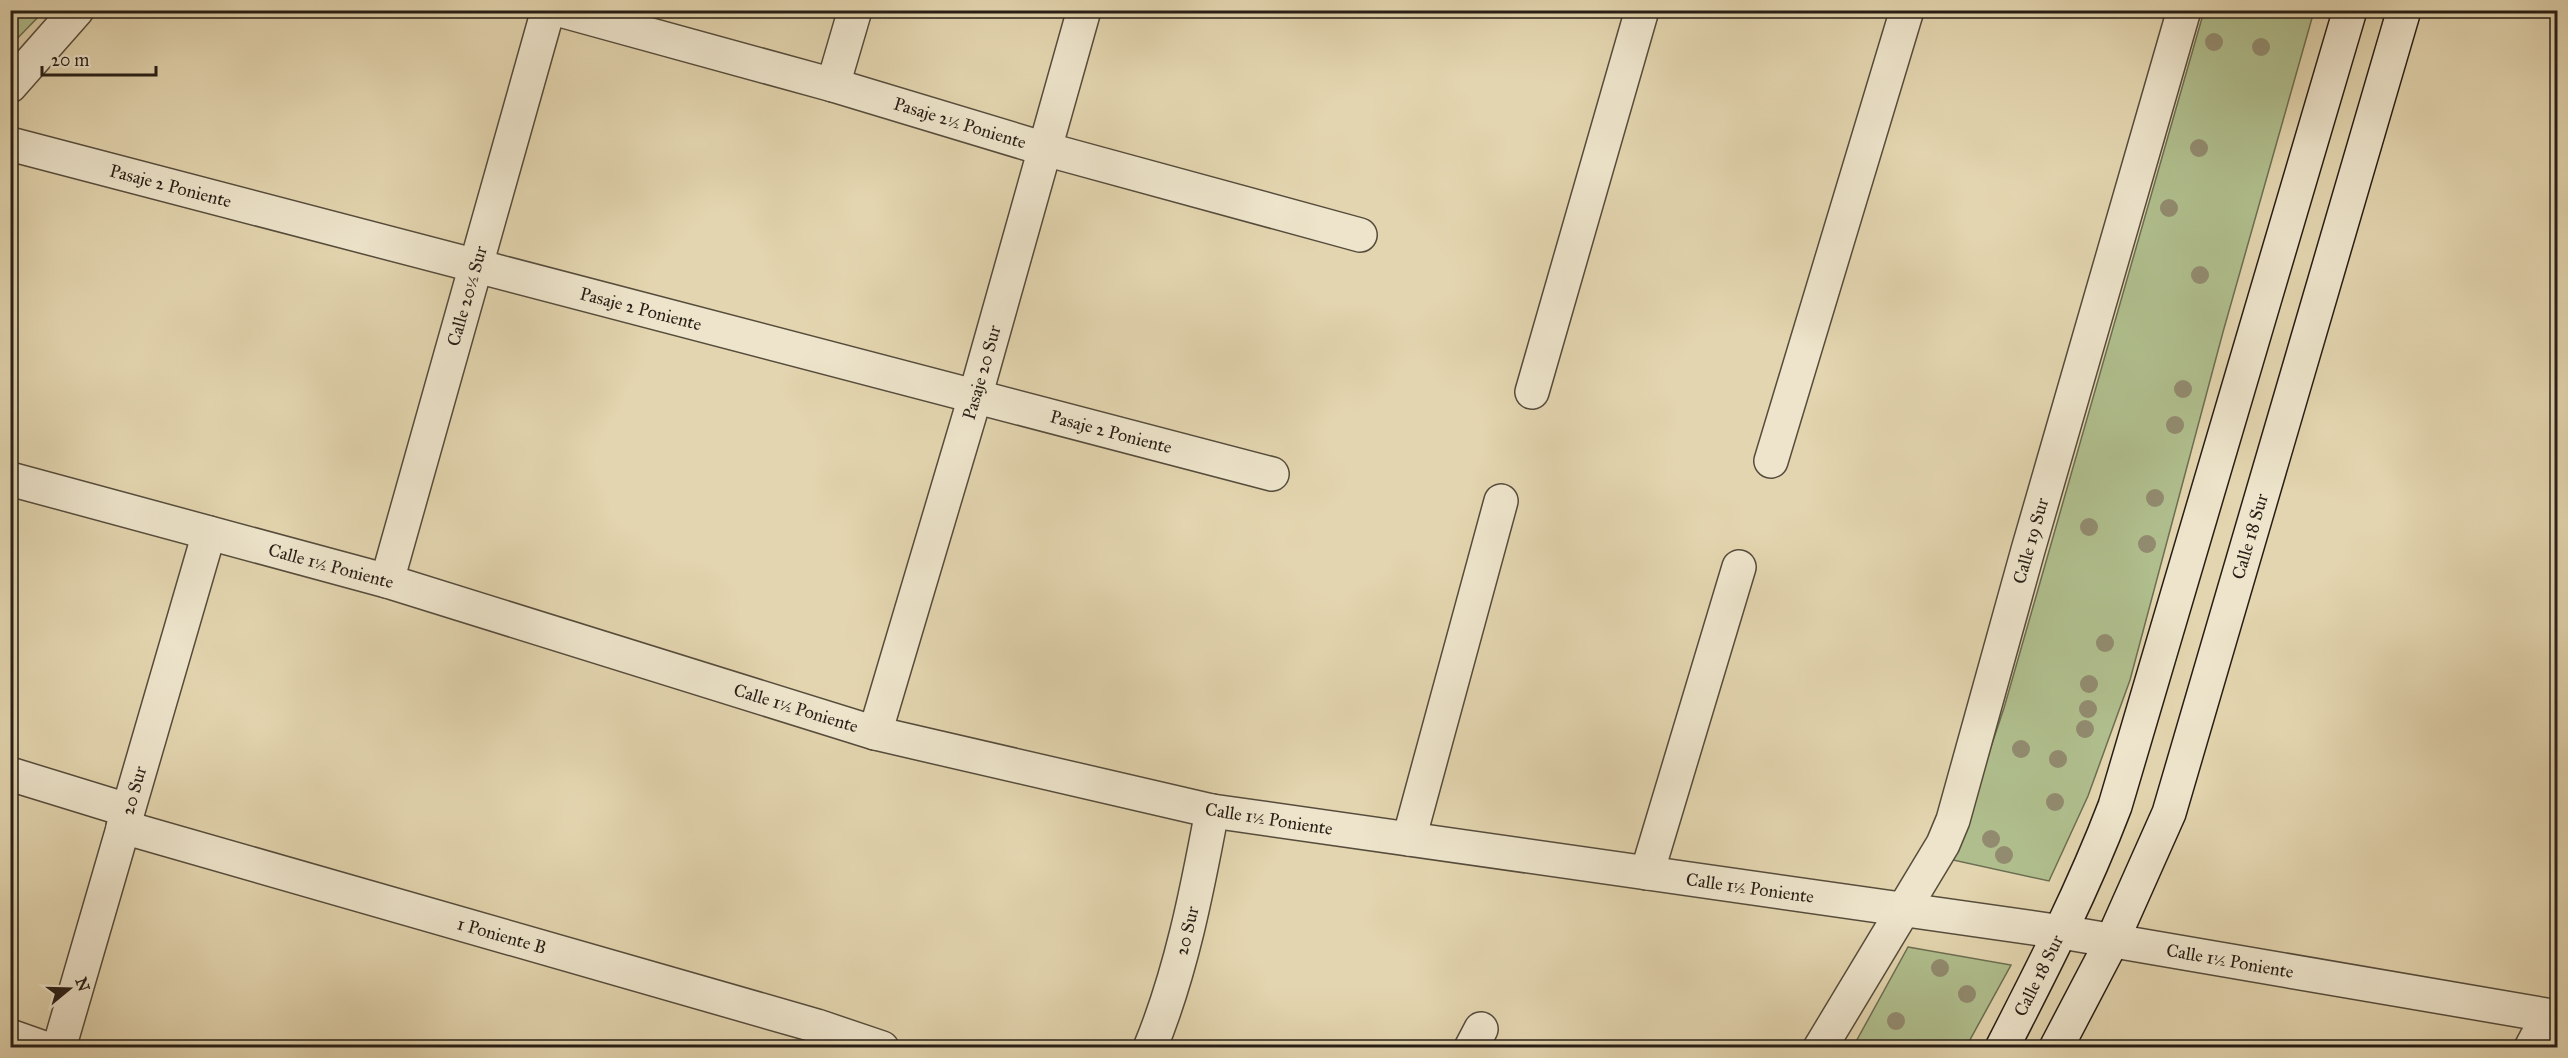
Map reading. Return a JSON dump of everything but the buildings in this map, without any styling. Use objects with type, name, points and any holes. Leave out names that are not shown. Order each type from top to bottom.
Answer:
[{"type":"street","points":[[10,86],[78,10]]},
{"type":"street","name":"Calle 20½ Sur","points":[[387,581],[548,10]]},
{"type":"street","name":"Pasaje 2½ Poniente","points":[[560,10],[833,85],[1045,149],[1360,235]]},
{"type":"street","points":[[833,85],[855,10]]},
{"type":"street","name":"Pasaje 20 Sur","points":[[875,733],[975,397],[1084,10]]},
{"type":"street","points":[[1532,392],[1642,10]]},
{"type":"street","points":[[1771,461],[1907,10]]},
{"type":"street","name":"Calle 19 Sur","points":[[1820,1047],[1943,844],[1953,820],[2037,518],[2184,10]]},
{"type":"street","name":"Calle 18 Sur","points":[[2002,1047],[2062,932],[2096,856],[2128,763],[2350,10]]},
{"type":"street","name":"Calle 18 Sur","points":[[2056,1047],[2112,941],[2169,813],[2404,10]]},
{"type":"street","name":"Pasaje 2 Poniente","points":[[10,144],[1272,474]]},
{"type":"street","name":"Calle 1½ Poniente","points":[[10,479],[387,581],[875,733],[1212,811],[2062,932],[2553,1017]]},
{"type":"street","points":[[1409,840],[1500,501]]},
{"type":"street","name":"20 Sur","points":[[59,1047],[209,533]]},
{"type":"street","points":[[1647,873],[1739,567]]},
{"type":"street","name":"1 Poniente B","points":[[10,774],[125,819],[814,1037],[882,1047]]},
{"type":"street","name":"20 Sur","points":[[1150,1047],[1165,1012],[1179,960],[1212,811]]},
{"type":"street","points":[[2531,1047],[2553,1017]]},
{"type":"street","points":[[10,1036],[44,1047]]},
{"type":"green space","points":[[10,11],[44,11],[11,45]]},
{"type":"green space","points":[[2204,11],[2314,11],[2223,332],[2130,680],[2088,796],[2049,881],[1953,860],[2004,708]]},
{"type":"green space","points":[[1908,947],[2011,965],[1966,1047],[1853,1047]]},
{"type":"waterway","points":[[10,15],[15,10]]}]
